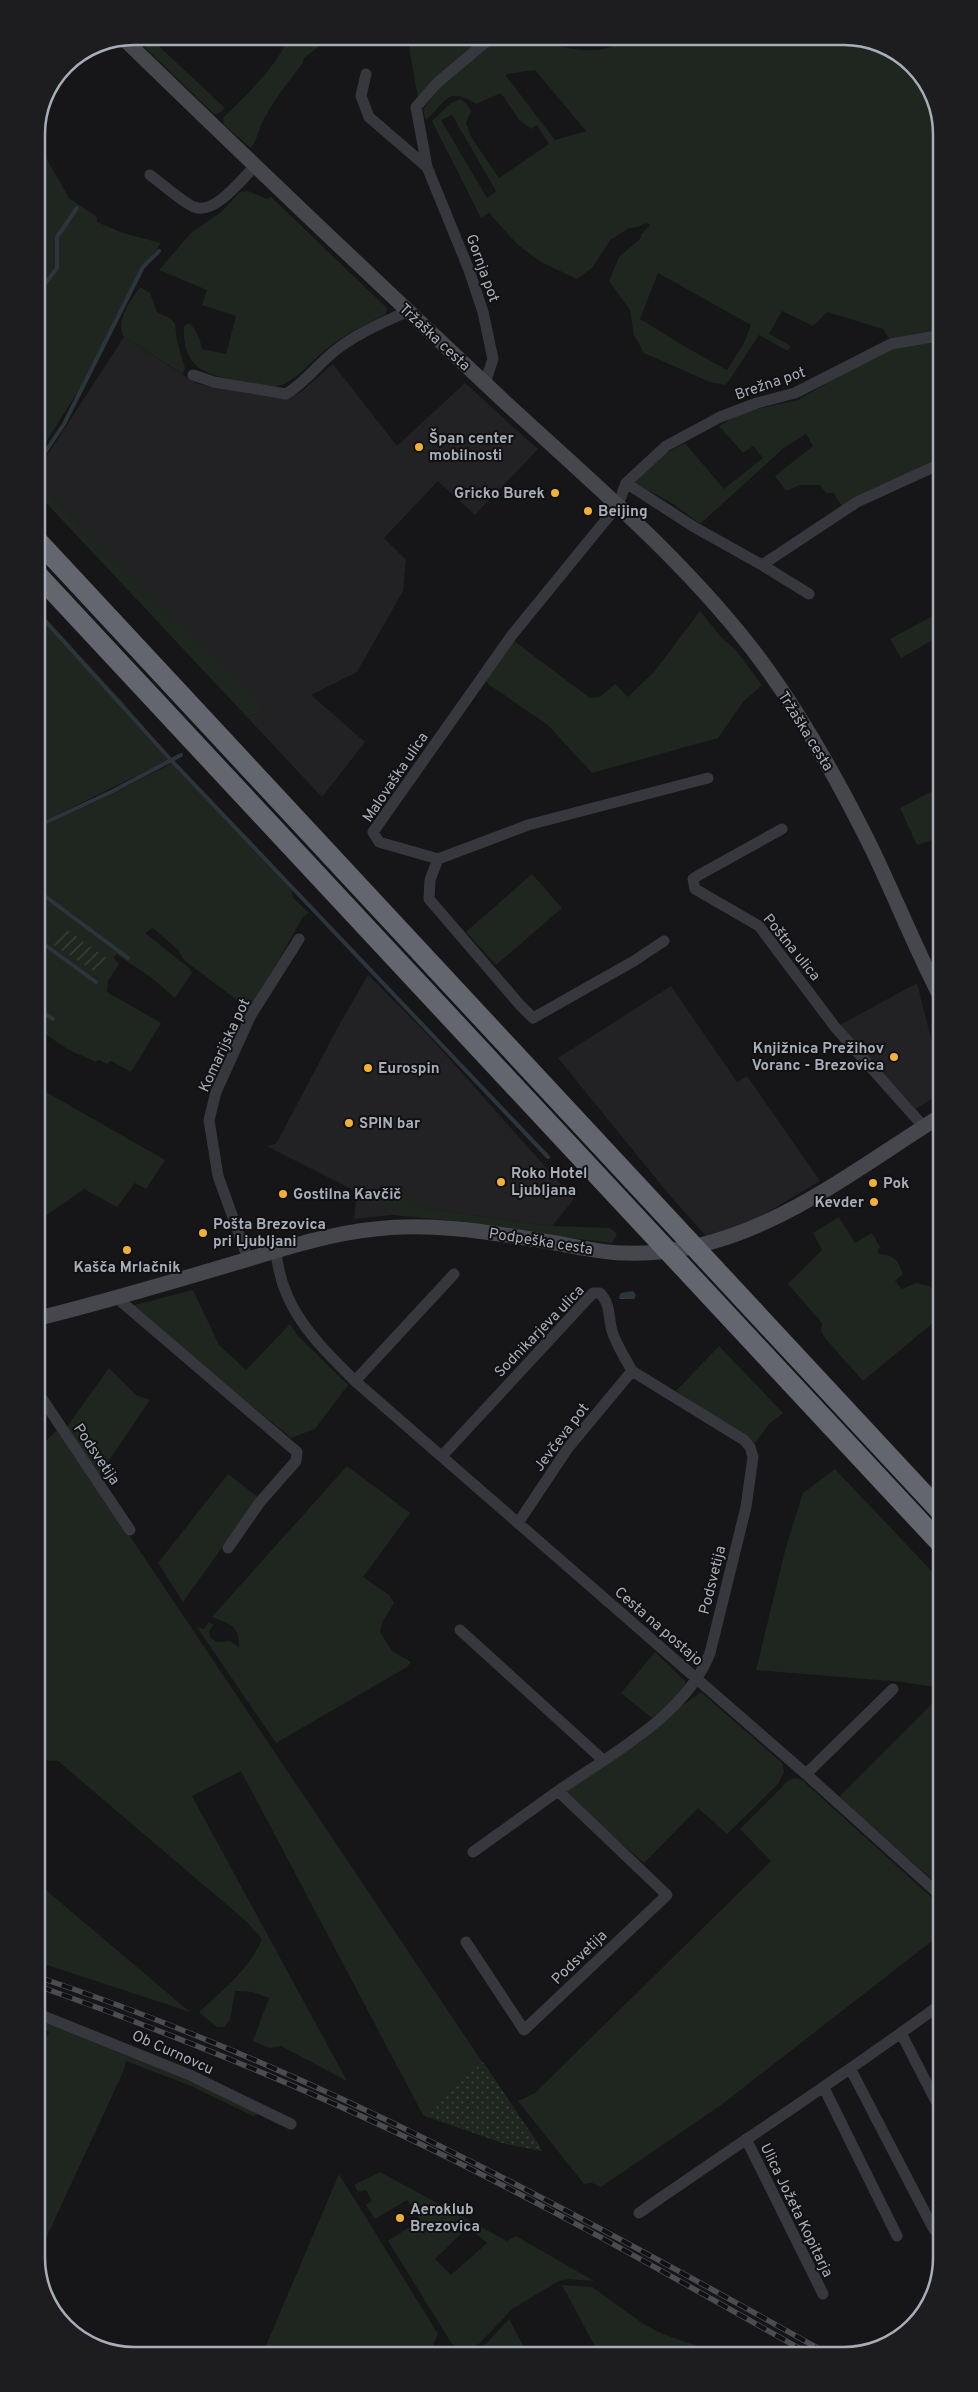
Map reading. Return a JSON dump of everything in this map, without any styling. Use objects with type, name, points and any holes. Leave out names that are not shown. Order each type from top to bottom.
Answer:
[{"type":"highway","points":[[45,549],[933,1503]]},
{"type":"highway","points":[[45,582],[933,1535]]},
{"type":"main road","name":"Tržaška cesta","points":[[130,45],[408,311],[618,505],[680,566],[720,610],[761,661],[800,718],[846,798],[933,981]]},
{"type":"main road","name":"Podpeška cesta","points":[[45,1316],[117,1298],[337,1234],[405,1227],[481,1232],[624,1253],[681,1251],[728,1239],[754,1229],[812,1198],[933,1121]]},
{"type":"street","name":"Gornja pot","points":[[482,45],[437,83],[416,106],[427,167],[469,270],[483,312],[493,359],[485,383]]},
{"type":"street","name":"Gornja pot","points":[[366,74],[361,96],[370,117],[427,167]]},
{"type":"street","points":[[150,174],[194,207],[205,208],[218,203],[255,166]]},
{"type":"street","points":[[193,376],[214,382],[286,394],[296,388],[324,360],[352,338],[408,311]]},
{"type":"street","name":"Brežna pot","points":[[626,483],[666,446],[720,417],[757,403],[796,393],[891,344],[933,337]]},
{"type":"street","points":[[762,565],[857,502],[933,468]]},
{"type":"street","points":[[618,505],[626,483],[694,527],[809,594]]},
{"type":"street","name":"Malovaška ulica","points":[[438,859],[379,842],[373,832],[512,635],[618,505]]},
{"type":"street","points":[[664,941],[634,961],[534,1018],[520,1005],[429,899],[430,880],[438,859],[528,825],[708,778]]},
{"type":"street","name":"Poštna ulica","points":[[782,829],[693,879],[695,889],[759,926],[835,1027],[924,1127]]},
{"type":"street","name":"Komarijska pot","points":[[248,1259],[218,1176],[209,1120],[216,1092],[251,1015],[299,938]]},
{"type":"street","name":"Cesta na postajo","points":[[276,1251],[281,1282],[300,1322],[355,1381],[806,1774],[933,1889]]},
{"type":"street","points":[[355,1381],[454,1274]]},
{"type":"street","name":"Sodnikarjeva ulica","points":[[442,1456],[593,1293],[600,1293],[605,1298],[609,1307],[612,1331],[632,1371]]},
{"type":"street","points":[[117,1298],[296,1452],[296,1460],[260,1502],[228,1548]]},
{"type":"street","name":"Jevčeva pot","points":[[518,1523],[568,1448],[632,1371]]},
{"type":"street","name":"Podsvetija","points":[[473,1852],[662,1716],[686,1694],[697,1680],[710,1653],[746,1507],[753,1457],[750,1447],[744,1440],[632,1371]]},
{"type":"street","name":"Podsvetija","points":[[45,1403],[130,1530]]},
{"type":"street","points":[[460,1630],[603,1760]]},
{"type":"street","points":[[806,1774],[893,1689]]},
{"type":"street","name":"Podsvetija","points":[[466,1942],[524,2030],[666,1895],[558,1791]]},
{"type":"street","name":"Ulica Jožeta Kopitarja","points":[[639,2213],[824,2088],[933,2010]]},
{"type":"street","name":"Ob Curnovcu","points":[[45,2017],[190,2075],[291,2124]]},
{"type":"street","points":[[901,2033],[933,2095]]},
{"type":"street","points":[[850,2070],[933,2228]]},
{"type":"street","points":[[824,2088],[897,2236]]},
{"type":"street","name":"Ulica Jožeta Kopitarja","points":[[746,2139],[823,2294]]},
{"type":"shaded area","points":[[142,45],[158,45],[225,108],[218,114],[214,114]]},
{"type":"shaded area","points":[[286,45],[321,45],[304,58],[303,63],[271,107],[251,148],[224,125],[223,118],[269,70]]},
{"type":"shaded area","points":[[409,45],[477,45],[418,98]]},
{"type":"shaded area","points":[[487,45],[554,45],[583,50],[596,50],[616,45],[850,45],[883,54],[898,63],[915,80],[924,95],[931,116],[933,128],[933,332],[890,340],[883,329],[827,312],[813,326],[782,311],[769,334],[791,346],[788,351],[759,335],[726,385],[710,382],[644,353],[634,335],[630,310],[609,281],[619,257],[641,238],[641,235],[650,225],[646,223],[638,227],[629,228],[610,240],[593,267],[577,279],[541,262],[518,245],[489,213],[481,218],[432,121],[451,103],[460,99],[466,103],[471,111],[466,123],[471,137],[499,178],[549,144],[537,125],[531,129],[519,120],[501,93],[476,104],[466,98],[453,96],[443,102],[426,120],[423,109],[447,78]],"holes":[[[535,70],[586,131],[555,140],[506,76],[507,74]],[[452,115],[496,191],[487,198],[441,120]],[[658,273],[751,325],[744,343],[727,370],[640,319]]]},
{"type":"shaded area","points":[[45,156],[69,198],[97,217],[97,222],[123,233],[161,243],[133,283],[82,385],[45,443]]},
{"type":"shaded area","points":[[248,191],[267,199],[271,197],[387,308],[386,314],[339,340],[291,380],[275,387],[220,377],[200,368],[193,362],[187,353],[184,326],[189,323],[194,329],[202,349],[226,354],[236,316],[202,305],[207,290],[159,270],[191,233],[221,212],[240,192]]},
{"type":"shaded area","points":[[140,287],[150,293],[157,312],[171,319],[175,324],[177,341],[185,368],[183,374],[124,337],[121,324],[125,311]]},
{"type":"shaded area","points":[[124,337],[198,384],[270,397],[288,399],[302,391],[333,364],[397,446],[465,383],[538,449],[475,515],[438,481],[384,538],[406,560],[403,591],[357,672],[311,695],[365,742],[322,797],[247,717],[264,709],[45,489],[45,459]]},
{"type":"shaded area","points":[[933,340],[933,464],[843,507],[833,493],[826,493],[820,485],[800,485],[786,491],[775,476],[813,446],[806,434],[785,447],[700,524],[673,504],[635,483],[637,478],[668,452],[685,443],[724,489],[763,458],[753,446],[743,453],[719,426],[734,417],[757,409],[798,400],[891,347]]},
{"type":"shaded area","points":[[45,489],[265,709],[247,717],[45,502]]},
{"type":"shaded area","points":[[700,611],[722,638],[735,649],[762,685],[743,702],[718,738],[592,773],[548,725],[488,684],[486,680],[514,641],[590,698],[600,697],[615,684],[628,697],[654,672]]},
{"type":"shaded area","points":[[933,616],[933,640],[901,658],[890,639]]},
{"type":"shaded area","points":[[45,618],[122,701],[171,759],[45,821]]},
{"type":"shaded area","points":[[174,762],[291,889],[293,898],[309,913],[303,917],[250,1010],[184,960],[178,950],[153,928],[145,933],[189,968],[192,973],[175,998],[152,978],[116,954],[114,958],[119,964],[108,981],[107,992],[161,1023],[131,1072],[111,1061],[107,1064],[99,1060],[96,1062],[69,1050],[45,1034],[45,825],[108,796]]},
{"type":"shaded area","points":[[933,791],[933,840],[917,845],[900,808]]},
{"type":"shaded area","points":[[532,874],[562,908],[496,965],[466,932]]},
{"type":"shaded area","points":[[65,928],[107,959],[98,974],[54,945]]},
{"type":"shaded area","points":[[368,975],[429,1036],[574,1199],[552,1226],[428,1209],[384,1185],[383,1205],[392,1215],[354,1219],[357,1192],[266,1146],[276,1144]]},
{"type":"shaded area","points":[[917,983],[933,1046],[933,1098],[916,1109],[840,1025]]},
{"type":"shaded area","points":[[671,986],[737,1082],[747,1076],[820,1181],[758,1218],[722,1233],[706,1236],[671,1197],[558,1058]]},
{"type":"shaded area","points":[[45,1091],[165,1160],[146,1189],[135,1183],[117,1207],[84,1189],[45,1217]]},
{"type":"shaded area","points":[[384,1184],[428,1209],[552,1226],[610,1228],[617,1234],[612,1243],[537,1234],[466,1222],[392,1215],[383,1205],[381,1195]]},
{"type":"shaded area","points":[[839,1217],[855,1243],[872,1233],[880,1247],[877,1252],[895,1259],[903,1274],[895,1281],[902,1289],[916,1283],[929,1286],[933,1290],[933,1323],[863,1381],[825,1338],[821,1331],[822,1323],[788,1284],[822,1250],[813,1233]]},
{"type":"shaded area","points":[[193,1290],[219,1345],[246,1370],[290,1324],[298,1336],[348,1385],[315,1429],[291,1438],[131,1306]]},
{"type":"shaded area","points":[[719,1346],[783,1413],[769,1424],[755,1443],[676,1391]]},
{"type":"shaded area","points":[[109,1368],[136,1395],[150,1400],[99,1475],[67,1427]]},
{"type":"shaded area","points":[[58,1429],[542,2151],[502,2143],[423,2115],[241,1771],[192,1796],[347,2081],[281,2046],[270,2048],[253,2041],[269,1998],[253,1992],[235,1991],[230,2020],[224,2027],[217,2027],[199,2012],[243,1970],[262,1939],[247,1922],[58,1761],[45,1760],[45,1442]]},
{"type":"shaded area","points":[[347,1466],[410,1513],[363,1577],[389,1595],[394,1603],[383,1621],[380,1632],[392,1651],[411,1662],[407,1667],[276,1743],[197,1627],[204,1629],[209,1622],[214,1625],[209,1631],[210,1637],[216,1642],[230,1641],[239,1647],[239,1639],[235,1629],[212,1617]]},
{"type":"shaded area","points":[[835,1469],[933,1573],[933,1687],[902,1682],[756,1670],[786,1547],[803,1493]]},
{"type":"shaded area","points":[[228,1474],[258,1497],[183,1602],[158,1563]]},
{"type":"shaded area","points":[[655,1652],[686,1682],[676,1698],[652,1718],[621,1693]]},
{"type":"shaded area","points":[[701,1692],[782,1763],[784,1772],[778,1784],[727,1834],[698,1808],[644,1863],[568,1798],[566,1790]]},
{"type":"shaded area","points":[[933,1703],[933,1880],[839,1797]]},
{"type":"shaded area","points":[[795,1778],[802,1780],[933,1899],[933,1940],[721,2105],[601,2187],[592,2183],[584,2184],[518,2101],[535,2093],[771,1861],[740,1829],[789,1780]]},
{"type":"shaded area","points":[[45,1889],[190,2012],[45,1964]]},
{"type":"shaded area","points":[[45,2020],[124,2050],[262,2113],[253,2116],[191,2086],[126,2061],[124,2070],[45,2240],[45,2040],[49,2032],[45,2030]]},
{"type":"shaded area","points":[[483,2062],[542,2151],[502,2143],[423,2115]]},
{"type":"shaded area","points":[[380,2172],[507,2241],[516,2236],[594,2281],[569,2279],[559,2281],[512,2309],[480,2343],[473,2347],[460,2347],[452,2344],[388,2241],[420,2220],[407,2200],[375,2219],[366,2205],[372,2201],[366,2190],[358,2192],[354,2185]],"holes":[[[468,2227],[487,2243],[451,2275],[435,2259]]]},
{"type":"shaded area","points":[[339,2174],[438,2334],[432,2347],[265,2347]]},
{"type":"shaded area","points":[[562,2285],[592,2287],[645,2325],[663,2334],[700,2347],[595,2347]]},
{"type":"shaded area","points":[[509,2319],[524,2347],[481,2347],[486,2344]]},
{"type":"water","points":[[633,1291],[636,1295],[634,1299],[620,1299],[621,1293]]},
{"type":"waterway","points":[[45,284],[57,268],[57,237],[77,208]]},
{"type":"waterway","points":[[45,452],[64,424],[143,267],[159,251]]},
{"type":"waterway","points":[[45,621],[171,760],[548,1157]]},
{"type":"waterway","points":[[45,823],[111,792],[181,755]]},
{"type":"waterway","points":[[45,896],[128,958]]},
{"type":"waterway","points":[[45,945],[96,982]]},
{"type":"waterway","points":[[45,1014],[53,1019]]},
{"type":"railway","points":[[45,1979],[143,2015],[244,2055],[343,2099],[537,2195],[816,2347]]},
{"type":"railway","points":[[45,1988],[220,2055],[308,2092],[395,2132],[550,2210],[797,2347]]},
{"type":"place","name":"Špan center mobilnosti","points":[[419,447]]},
{"type":"place","name":"Gricko Burek","points":[[555,493]]},
{"type":"place","name":"Beijing","points":[[588,511]]},
{"type":"place","name":"Knjižnica Prežihov Voranc - Brezovica","points":[[894,1057]]},
{"type":"place","name":"Eurospin","points":[[368,1068]]},
{"type":"place","name":"SPIN bar","points":[[349,1123]]},
{"type":"place","name":"Roko Hotel Ljubljana","points":[[501,1182]]},
{"type":"place","name":"Pok","points":[[873,1183]]},
{"type":"place","name":"Gostilna Kavčič","points":[[283,1194]]},
{"type":"place","name":"Kevder","points":[[874,1202]]},
{"type":"place","name":"Pošta Brezovica pri Ljubljani","points":[[203,1233]]},
{"type":"place","name":"Kašča Mrlačnik","points":[[127,1250]]},
{"type":"place","name":"Aeroklub Brezovica","points":[[400,2218]]}]
